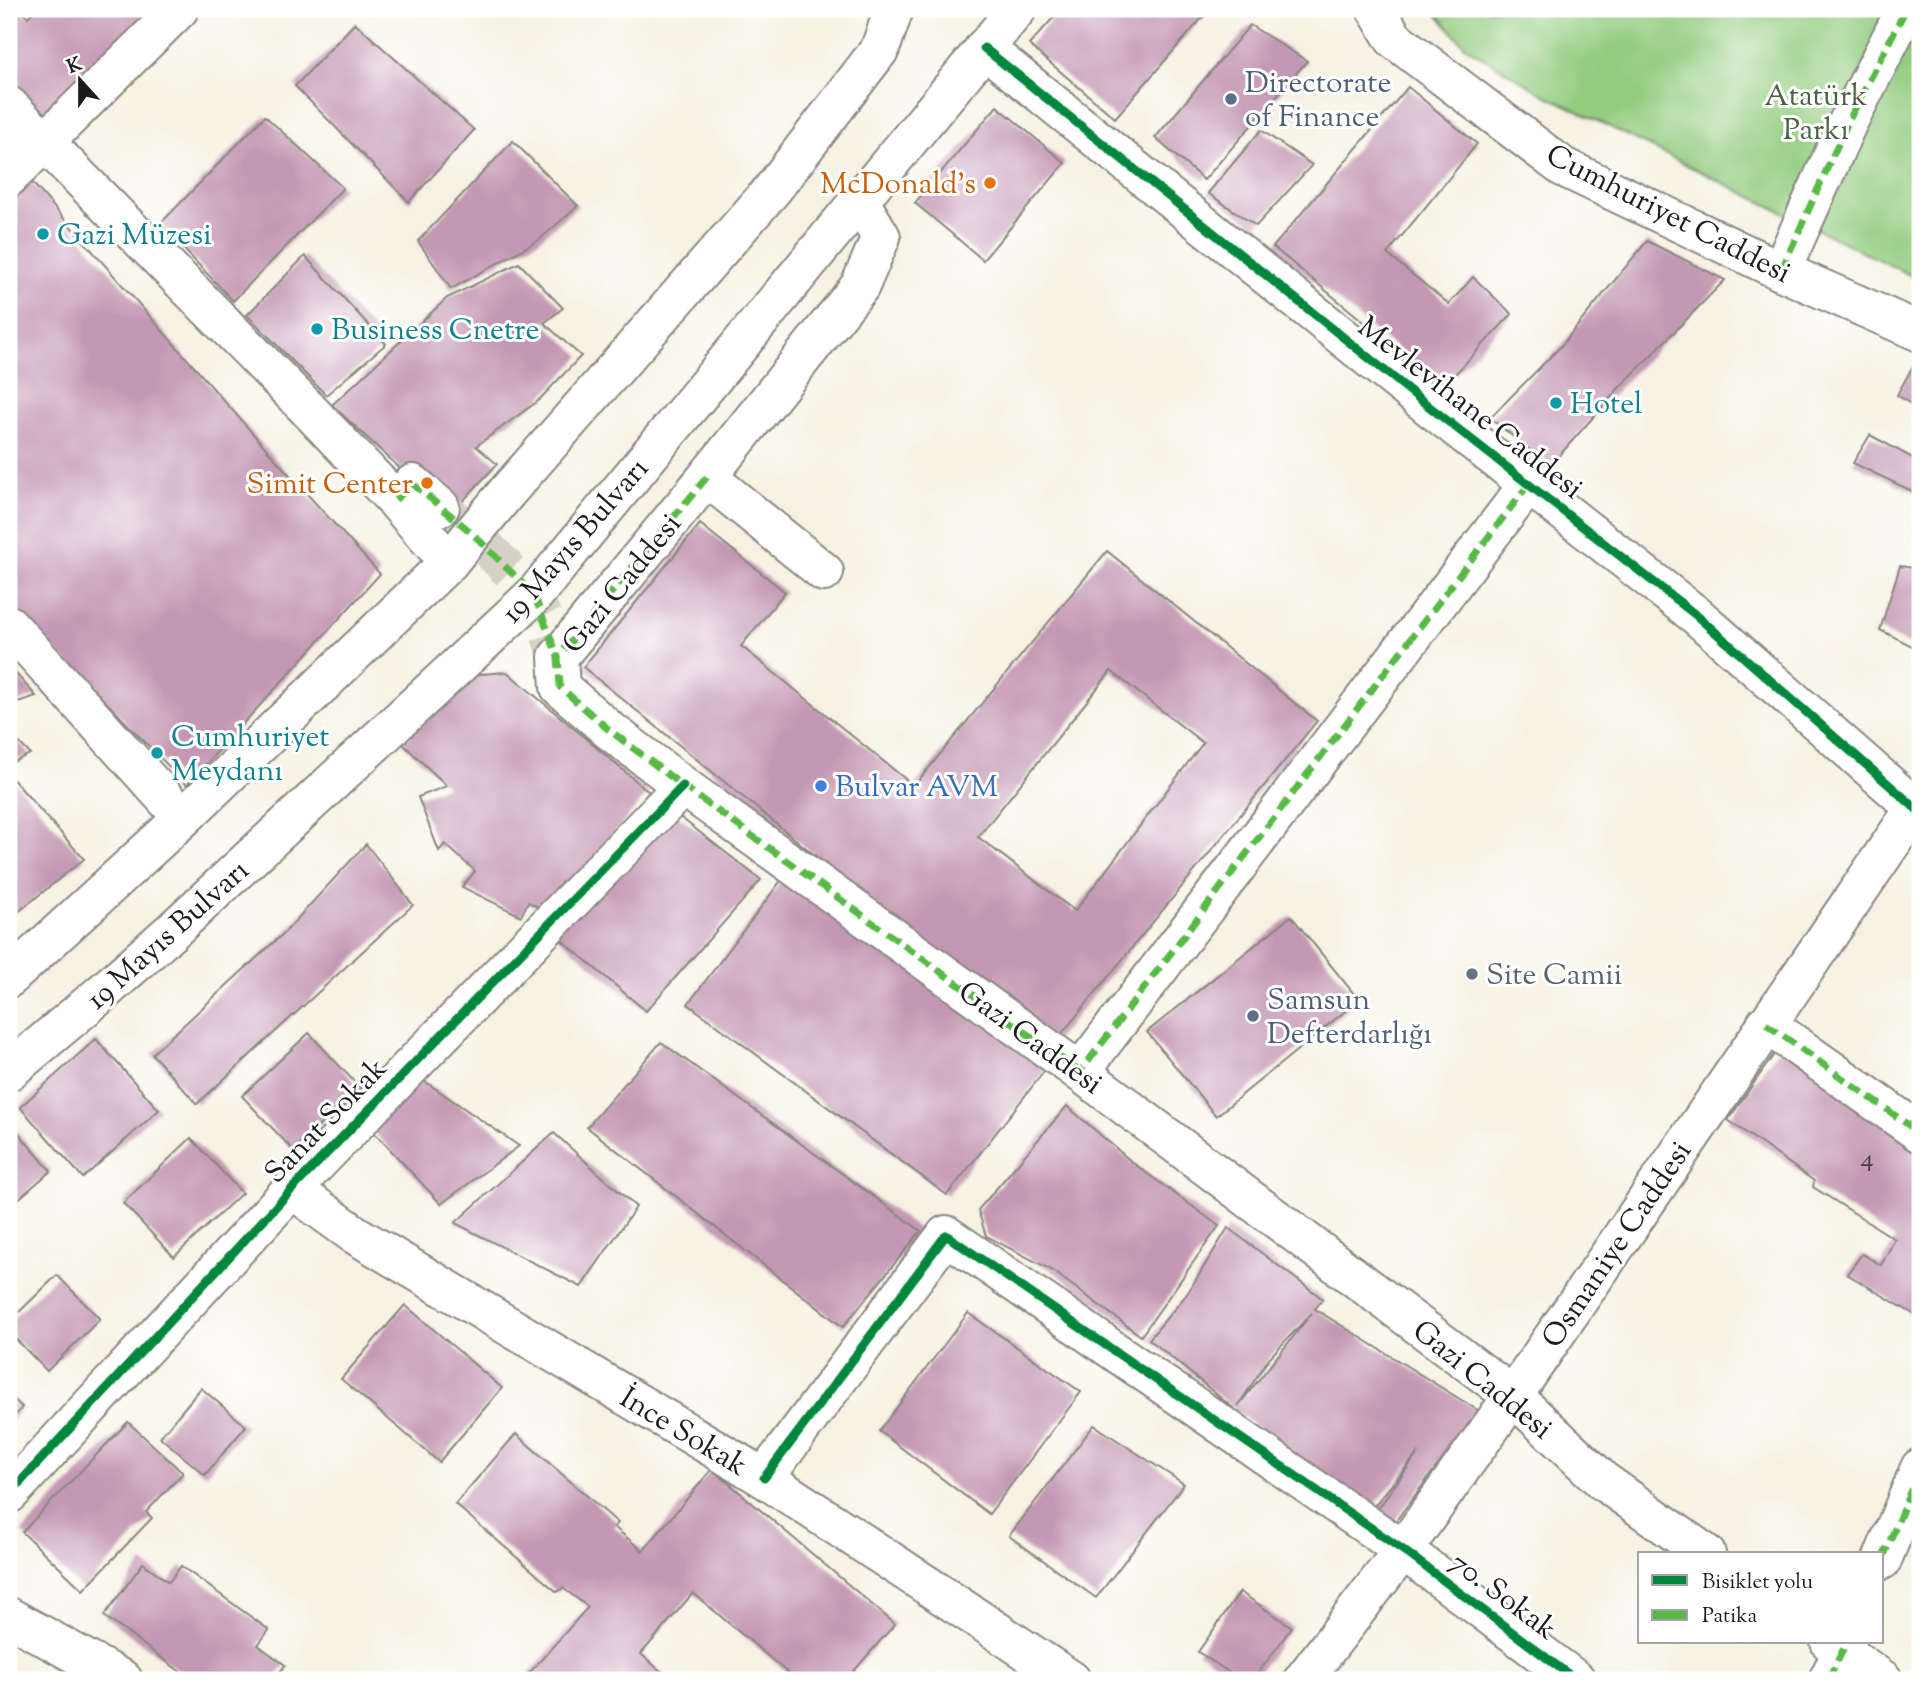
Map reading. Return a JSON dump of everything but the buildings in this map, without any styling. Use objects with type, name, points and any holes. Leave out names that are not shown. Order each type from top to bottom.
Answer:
[{"type":"street","points":[[9,177],[179,9]]},
{"type":"street","points":[[9,978],[183,818],[449,562],[772,190],[880,49],[894,9]]},
{"type":"street","name":"19 Mayıs Bulvarı","points":[[9,1071],[172,931],[534,595],[1017,9]]},
{"type":"street","name":"Cumhuriyet Caddesi","points":[[1359,9],[1385,24],[1563,167],[1782,271],[1920,332]]},
{"type":"street","points":[[1782,271],[1848,122],[1906,9]]},
{"type":"street","name":"Mevlevihane Caddesi","points":[[984,48],[1528,485],[1697,615],[1918,807]]},
{"type":"street","points":[[9,106],[395,500],[449,562]]},
{"type":"street","name":"Gazi Caddesi","points":[[859,200],[881,237],[860,286],[708,477],[558,657],[560,687],[608,729],[683,786],[1080,1072],[1513,1396],[1603,1481],[1703,1552]]},
{"type":"street","points":[[708,477],[824,572]]},
{"type":"street","points":[[395,500],[413,484],[440,507]]},
{"type":"street","points":[[1080,1072],[1528,485]]},
{"type":"street","points":[[9,625],[183,818]]},
{"type":"street","name":"Sanat Sokak","points":[[9,1494],[292,1189],[683,786]]},
{"type":"street","name":"Osmaniye Caddesi","points":[[1303,1680],[1403,1550],[1513,1396],[1766,1024],[1918,807]]},
{"type":"street","points":[[1766,1024],[1920,1133]]},
{"type":"street","name":"İnce Sokak","points":[[292,1189],[354,1234],[764,1478],[1071,1680]]},
{"type":"street","name":"70. Sokak","points":[[764,1478],[946,1235],[1403,1550],[1576,1680]]},
{"type":"street","points":[[1884,1555],[1920,1468]]},
{"type":"street","points":[[9,1617],[123,1680]]},
{"type":"street","points":[[1837,1654],[1883,1680]]},
{"type":"green space","name":"Atatürk Parkı","points":[[1432,9],[1920,9],[1920,280],[1543,94],[1466,47]]},
{"type":"tunnel","points":[[440,507],[472,533],[534,595],[558,657]]},
{"type":"marked path","points":[[1781,271],[1848,122],[1906,9]]},
{"type":"marked path","points":[[707,477],[558,657],[560,687],[608,729],[683,786],[1080,1072],[1528,485]]},
{"type":"marked path","points":[[395,500],[413,484],[472,533],[534,595],[558,657]]},
{"type":"marked path","points":[[1766,1024],[1920,1133]]},
{"type":"marked path","points":[[1884,1555],[1920,1468]]},
{"type":"marked path","points":[[1828,1680],[1846,1644]]},
{"type":"cycle path","points":[[984,48],[1431,408],[1697,616],[1920,812]]},
{"type":"cycle path","points":[[9,1494],[292,1189],[683,786]]},
{"type":"cycle path","points":[[764,1478],[946,1235],[1403,1550],[1576,1680]]},
{"type":"place","name":"Directorate of Finance","points":[[1231,99]]},
{"type":"place","name":"McDonald's","points":[[990,183]]},
{"type":"place","name":"Gazi Müzesi","points":[[43,234]]},
{"type":"place","name":"Business Cnetre","points":[[317,329]]},
{"type":"place","name":"Hotel","points":[[1556,403]]},
{"type":"place","name":"Simit Center","points":[[427,483]]},
{"type":"place","name":"Cumhuriyet Meydanı","points":[[157,753]]},
{"type":"place","name":"Bulvar AVM","points":[[821,786]]},
{"type":"place","name":"Site Camii","points":[[1472,974]]},
{"type":"place","name":"Samsun Defterdarlığı","points":[[1253,1016]]}]
